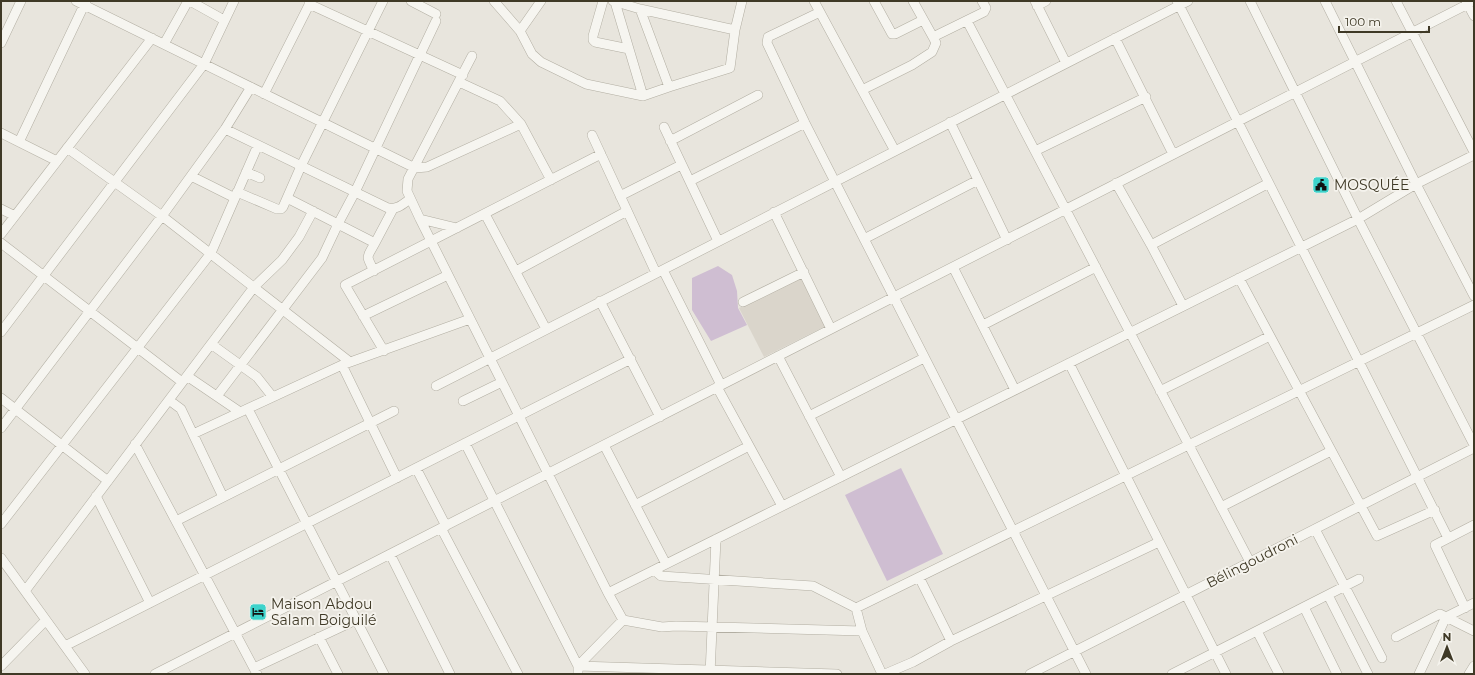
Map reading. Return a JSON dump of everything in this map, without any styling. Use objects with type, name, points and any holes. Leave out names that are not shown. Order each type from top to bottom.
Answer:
[{"type":"street","points":[[1,43],[21,1]]},
{"type":"street","points":[[164,44],[189,1],[224,20]]},
{"type":"street","points":[[1,332],[204,64],[234,1]]},
{"type":"street","points":[[191,176],[236,195],[281,209],[383,1]]},
{"type":"street","points":[[217,396],[322,258],[355,192],[421,56],[436,18],[411,1]]},
{"type":"street","points":[[494,1],[520,31],[532,54],[541,62],[586,84],[643,96],[730,68],[735,30],[742,1]]},
{"type":"street","points":[[520,31],[541,1]]},
{"type":"street","points":[[603,1],[593,40],[595,42],[629,49]]},
{"type":"street","points":[[614,1],[643,96]]},
{"type":"street","points":[[614,1],[640,9],[735,30]]},
{"type":"street","points":[[814,1],[895,151]]},
{"type":"street","points":[[874,1],[892,34],[895,34],[923,20]]},
{"type":"street","points":[[862,90],[912,65],[932,52],[936,43],[913,1]]},
{"type":"street","points":[[933,37],[968,21],[985,10],[982,1]]},
{"type":"street","points":[[1046,1],[1036,3],[1066,63]]},
{"type":"street","points":[[436,386],[1116,38],[1178,3],[1188,1]]},
{"type":"street","points":[[1250,1],[1358,219],[1474,447]]},
{"type":"street","points":[[1325,1],[1416,184],[1474,296]]},
{"type":"street","points":[[1396,1],[1474,152]]},
{"type":"street","points":[[19,142],[82,2],[415,168],[427,167],[521,124]]},
{"type":"street","points":[[264,94],[310,2],[421,56],[500,101],[521,124],[551,180]]},
{"type":"street","points":[[156,674],[1116,183],[1356,62],[1470,2],[1474,16]]},
{"type":"street","points":[[1178,3],[1448,538]]},
{"type":"street","points":[[640,9],[669,87]]},
{"type":"street","points":[[820,12],[768,37],[767,43],[804,123],[1086,674]]},
{"type":"street","points":[[968,21],[1250,562]]},
{"type":"street","points":[[1,234],[152,38]]},
{"type":"street","points":[[1116,38],[1174,154]]},
{"type":"street","points":[[472,56],[408,179],[407,191],[548,474],[623,620]]},
{"type":"street","points":[[1,428],[162,216],[225,129],[251,87]]},
{"type":"street","points":[[670,141],[758,95]]},
{"type":"street","points":[[1035,151],[1146,97]]},
{"type":"street","points":[[950,122],[1006,240]]},
{"type":"street","points":[[690,181],[804,123]]},
{"type":"street","points":[[664,128],[718,241]]},
{"type":"street","points":[[225,129],[388,208],[393,209]]},
{"type":"street","points":[[1,133],[57,161]]},
{"type":"street","points":[[592,135],[627,211],[749,446],[782,506]]},
{"type":"street","points":[[1,524],[210,253],[258,145]]},
{"type":"street","points":[[68,148],[162,216],[254,287],[346,364],[370,423],[397,478]]},
{"type":"street","points":[[384,351],[345,285],[601,154]]},
{"type":"street","points":[[608,593],[1358,219],[1416,184],[1474,155]]},
{"type":"street","points":[[620,196],[682,164]]},
{"type":"street","points":[[246,172],[260,178]]},
{"type":"street","points":[[864,239],[978,180]]},
{"type":"street","points":[[1116,183],[1183,306]]},
{"type":"street","points":[[1151,245],[1269,183]]},
{"type":"street","points":[[287,198],[375,243]]},
{"type":"street","points":[[374,271],[368,259],[368,254],[393,209],[410,199]]},
{"type":"street","points":[[1,209],[15,216]]},
{"type":"street","points":[[25,591],[254,287],[282,260],[299,237],[313,211]]},
{"type":"street","points":[[516,271],[627,211]]},
{"type":"street","points":[[774,212],[831,329]]},
{"type":"street","points":[[485,214],[546,329]]},
{"type":"street","points":[[420,219],[457,228]]},
{"type":"street","points":[[1,243],[138,348],[184,379],[244,410],[279,469],[384,674]]},
{"type":"street","points":[[953,267],[1015,390]]},
{"type":"street","points":[[983,326],[1096,267]]},
{"type":"street","points":[[743,302],[804,272]]},
{"type":"street","points":[[364,316],[448,275]]},
{"type":"street","points":[[1239,278],[1377,536],[1435,510]]},
{"type":"street","points":[[600,301],[660,416]]},
{"type":"street","points":[[856,608],[1474,305]]},
{"type":"street","points":[[193,434],[272,396],[346,364],[470,319]]},
{"type":"street","points":[[1160,391],[1270,336]]},
{"type":"street","points":[[211,344],[257,377],[272,396]]},
{"type":"street","points":[[778,356],[841,477]]},
{"type":"street","points":[[809,416],[924,358]]},
{"type":"street","points":[[65,646],[631,360]]},
{"type":"street","points":[[1069,363],[1226,674]]},
{"type":"street","points":[[463,401],[502,382]]},
{"type":"street","points":[[1,398],[108,481]]},
{"type":"street","points":[[169,400],[181,409],[223,497]]},
{"type":"street","points":[[176,521],[394,411]]},
{"type":"street","points":[[135,444],[256,671],[319,637],[356,620]]},
{"type":"street","points":[[465,444],[578,670]]},
{"type":"street","points":[[604,445],[666,564]]},
{"type":"street","points":[[635,504],[749,446]]},
{"type":"street","name":"Bélingoudroni","points":[[1030,674],[1418,477],[1474,447]]},
{"type":"street","points":[[1221,507],[1331,451]]},
{"type":"street","points":[[416,468],[518,674]]},
{"type":"street","points":[[96,496],[150,603]]},
{"type":"street","points":[[1465,608],[1435,545],[1474,524]]},
{"type":"street","points":[[1315,529],[1382,658]]},
{"type":"street","points":[[710,672],[716,539]]},
{"type":"street","points":[[885,674],[913,662],[951,641],[1159,542]]},
{"type":"street","points":[[390,554],[450,674]]},
{"type":"street","points":[[1,558],[85,674]]},
{"type":"street","points":[[654,570],[661,576],[813,586],[856,608],[862,631],[882,674]]},
{"type":"street","points":[[919,577],[951,641]]},
{"type":"street","points":[[1172,674],[1359,580]]},
{"type":"street","points":[[1328,595],[1368,674]]},
{"type":"street","points":[[1419,674],[1446,617],[1474,603]]},
{"type":"street","points":[[1304,607],[1337,674]]},
{"type":"street","points":[[1396,637],[1440,614],[1474,631]]},
{"type":"street","points":[[1,666],[46,620]]},
{"type":"street","points":[[578,670],[623,620]]},
{"type":"street","points":[[623,620],[662,627],[676,626],[862,631]]},
{"type":"street","points":[[1257,631],[1279,674]]},
{"type":"street","points":[[319,637],[338,674]]},
{"type":"street","points":[[1469,674],[1474,666]]},
{"type":"street","points":[[578,670],[836,674]]},
{"type":"shaded area","points":[[718,266],[732,275],[737,291],[738,308],[747,325],[711,341],[692,310],[692,278]]},
{"type":"shaded area","points":[[803,276],[828,325],[764,357],[739,308]]},
{"type":"shaded area","points":[[901,468],[943,554],[887,581],[845,495]]},
{"type":"place","name":"MOSQUÉE","points":[[1321,185]]},
{"type":"place","name":"Maison Abdou Salam Boiguilé","points":[[258,612]]}]
